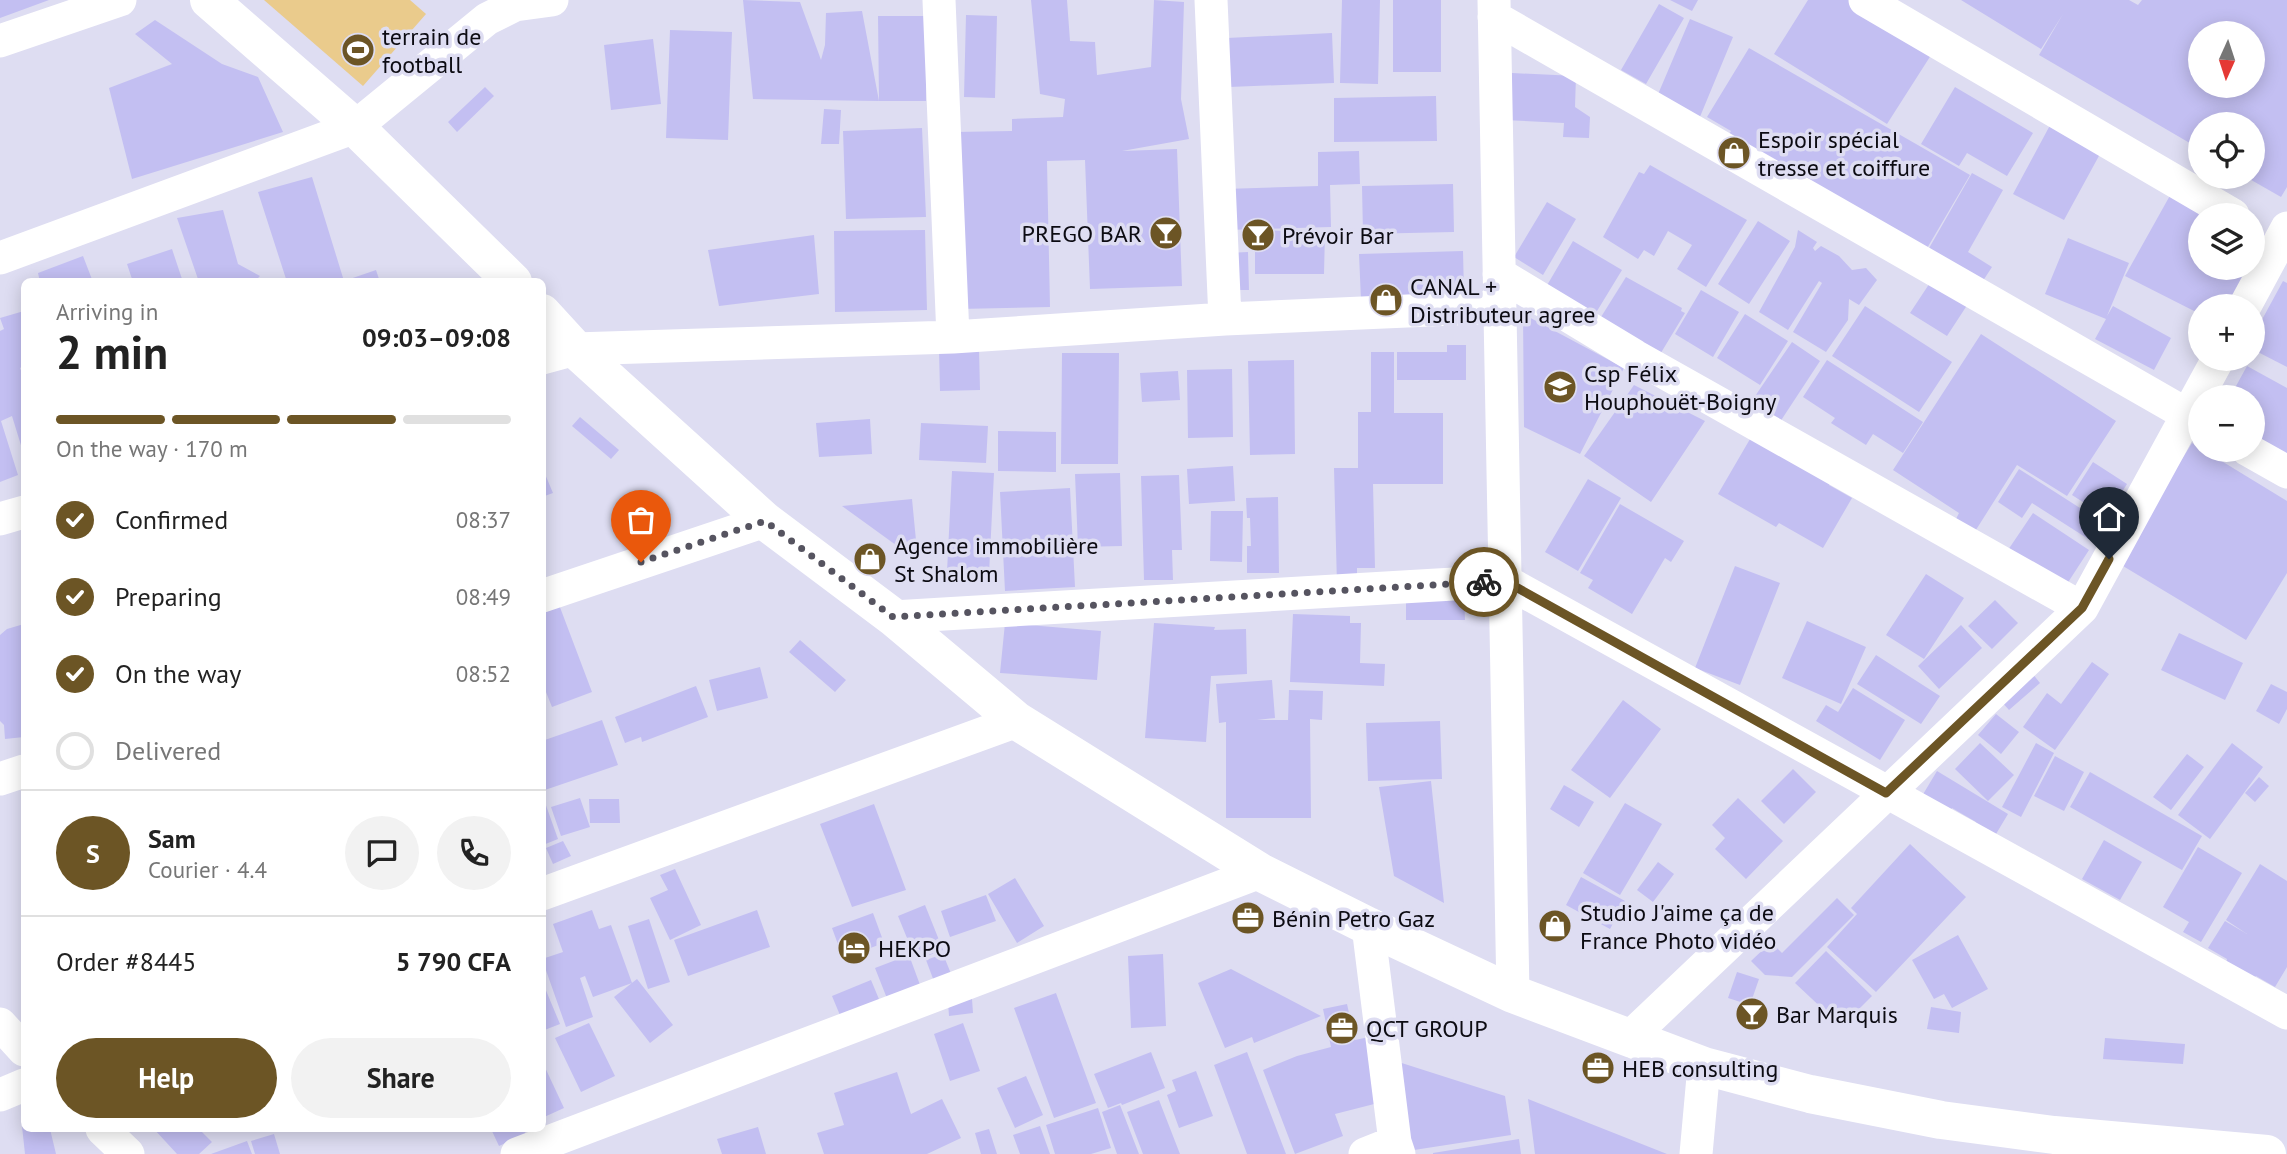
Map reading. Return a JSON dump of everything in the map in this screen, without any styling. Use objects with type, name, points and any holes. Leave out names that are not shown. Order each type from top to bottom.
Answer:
[{"type":"street","points":[[0,41],[120,0]]},
{"type":"street","points":[[0,258],[355,127],[487,19],[515,5],[552,0]]},
{"type":"street","points":[[939,0],[953,337]]},
{"type":"street","points":[[1211,0],[1225,319]]},
{"type":"street","points":[[1865,0],[2212,203]]},
{"type":"street","points":[[223,7],[355,127],[509,278]]},
{"type":"street","points":[[1494,9],[1513,994]]},
{"type":"street","points":[[1494,9],[2188,415]]},
{"type":"street","points":[[2250,294],[2276,236]]},
{"type":"street","points":[[1499,274],[1635,356],[2082,608]]},
{"type":"street","points":[[559,353],[953,337],[1225,319],[1499,307]]},
{"type":"street","points":[[546,322],[559,353],[765,521],[893,617],[1017,721],[1260,872],[1368,926],[1513,994],[1704,1066],[1810,1094],[1941,1120],[2054,1135],[2226,1153],[2267,1154]]},
{"type":"street","points":[[1629,1038],[2082,608],[2188,429]]},
{"type":"street","points":[[2265,460],[2287,472]]},
{"type":"street","points":[[0,519],[21,513]]},
{"type":"street","points":[[546,595],[765,521]]},
{"type":"street","points":[[893,617],[1505,581],[2287,1013]]},
{"type":"street","points":[[546,893],[1017,721]]},
{"type":"street","points":[[0,779],[21,772]]},
{"type":"street","points":[[517,1154],[1260,872]]},
{"type":"street","points":[[1368,926],[1387,1150]]},
{"type":"street","points":[[0,1024],[21,1047]]},
{"type":"street","points":[[1696,1154],[1704,1066]]},
{"type":"street","points":[[0,1095],[21,1086]]},
{"type":"street","points":[[105,1132],[128,1154]]},
{"type":"shaded area","name":"terrain de football","points":[[264,0],[410,0],[426,14],[363,86]]},
{"type":"building","points":[[0,0],[49,0],[0,18]]},
{"type":"building","points":[[743,0],[800,2],[821,60],[825,45],[826,13],[862,11],[879,101],[753,99]]},
{"type":"building","points":[[1031,0],[1067,0],[1070,41],[1095,42],[1097,75],[1151,67],[1154,0],[1184,2],[1181,99],[1189,139],[1122,151],[1177,149],[1182,286],[1090,289],[1085,160],[1047,161],[1050,307],[958,309],[955,132],[1012,131],[1012,119],[1063,117],[1065,99],[1040,94]]},
{"type":"building","points":[[1342,0],[1380,0],[1378,84],[1340,83]]},
{"type":"building","points":[[1393,0],[1441,0],[1441,72],[1393,72]]},
{"type":"building","points":[[1670,0],[1698,0],[1692,11]]},
{"type":"building","points":[[1808,0],[1850,0],[1933,52],[1887,124],[1774,54]]},
{"type":"building","points":[[1961,0],[2129,0],[2138,5],[2142,0],[2287,0],[2287,187],[2281,197],[2265,188],[2265,112],[2188,112],[2188,142],[2039,55],[2063,14],[2041,49]]},
{"type":"building","points":[[1659,4],[1684,18],[1646,84],[1621,70]]},
{"type":"building","points":[[966,15],[997,16],[995,98],[964,97]]},
{"type":"building","points":[[878,16],[926,16],[926,101],[879,101]]},
{"type":"building","points":[[1690,19],[1733,37],[1697,124],[1653,106]]},
{"type":"building","points":[[155,20],[222,64],[258,77],[283,132],[132,179],[109,88],[172,64],[135,34]]},
{"type":"building","points":[[670,30],[732,32],[728,140],[666,138]]},
{"type":"building","points":[[1332,33],[1334,83],[1229,87],[1227,38]]},
{"type":"building","points":[[653,39],[661,104],[611,110],[604,45]]},
{"type":"building","points":[[1749,48],[1970,175],[1926,250],[1728,136],[1731,131],[1707,117]]},
{"type":"building","points":[[1512,73],[1576,76],[1575,107],[1590,117],[1589,138],[1563,137],[1564,123],[1504,120]]},
{"type":"building","points":[[485,87],[494,96],[457,132],[448,122]]},
{"type":"building","points":[[1955,87],[2033,133],[2007,176],[1967,153],[1959,166],[1921,144]]},
{"type":"building","points":[[1436,96],[1437,141],[1334,142],[1334,98]]},
{"type":"building","points":[[824,109],[841,110],[839,144],[821,144]]},
{"type":"building","points":[[2055,116],[2106,143],[2064,220],[2013,194]]},
{"type":"building","points":[[922,128],[926,217],[846,219],[843,131]]},
{"type":"building","points":[[1359,151],[1360,184],[1330,185],[1331,227],[1226,230],[1225,189],[1318,186],[1318,152]]},
{"type":"building","points":[[1650,165],[1747,220],[1706,287],[1677,269],[1692,245],[1668,231],[1654,256],[1644,250],[1638,259],[1603,237],[1639,172],[1644,174]]},
{"type":"building","points":[[1972,173],[2003,190],[1968,252],[1992,267],[1947,336],[1910,313],[1945,260],[1928,250]]},
{"type":"building","points":[[312,177],[343,278],[286,278],[258,192]]},
{"type":"building","points":[[2177,183],[2212,203],[2188,203],[2188,280],[2259,280],[2251,294],[2188,294],[2188,308],[2125,276]]},
{"type":"building","points":[[1453,184],[1454,232],[1363,234],[1362,186]]},
{"type":"building","points":[[1547,202],[1576,219],[1543,275],[1514,257]]},
{"type":"building","points":[[223,210],[238,264],[260,276],[198,278],[177,218]]},
{"type":"building","points":[[1758,221],[1790,241],[1749,304],[1718,284]]},
{"type":"building","points":[[925,230],[927,310],[835,312],[834,231]]},
{"type":"building","points":[[1255,230],[1325,232],[1324,274],[1255,274]]},
{"type":"building","points":[[1798,230],[1817,242],[1813,248],[1815,251],[1821,246],[1839,256],[1852,270],[1866,268],[1877,280],[1859,305],[1849,299],[1848,320],[1826,352],[1793,332],[1822,283],[1819,281],[1788,330],[1759,312],[1795,247]]},
{"type":"building","points":[[2265,234],[2279,242],[2265,268]]},
{"type":"building","points":[[814,235],[819,294],[719,306],[708,250]]},
{"type":"building","points":[[2068,238],[2129,263],[2107,316],[2113,306],[2171,338],[2154,370],[2095,339],[2106,319],[2045,294]]},
{"type":"building","points":[[1573,241],[1622,270],[1594,316],[1546,287]]},
{"type":"building","points":[[172,249],[182,278],[132,278],[127,264]]},
{"type":"building","points":[[1463,251],[1464,293],[1361,300],[1359,254]]},
{"type":"building","points":[[1248,252],[1249,290],[1228,290],[1227,253]]},
{"type":"building","points":[[83,256],[91,278],[39,278],[38,273]]},
{"type":"building","points":[[376,270],[379,278],[353,278]]},
{"type":"building","points":[[1626,277],[1682,308],[1681,311],[1685,313],[1650,371],[1601,317]]},
{"type":"building","points":[[2283,281],[2287,283],[2287,367],[2265,356],[2265,314]]},
{"type":"building","points":[[1701,290],[1739,312],[1713,357],[1675,334]]},
{"type":"building","points":[[1865,306],[1952,362],[1919,412],[1832,356]]},
{"type":"building","points":[[21,312],[21,445],[12,416],[1,421],[18,475],[0,482],[0,331],[4,329],[0,318]]},
{"type":"building","points":[[1523,314],[1624,368],[1580,454],[1524,427]]},
{"type":"building","points":[[1745,314],[1788,341],[1760,385],[1717,358]]},
{"type":"building","points":[[1981,334],[2116,421],[2067,496],[2017,465],[1974,533],[1955,521],[1959,513],[1893,470]]},
{"type":"building","points":[[1792,342],[1820,361],[1778,425],[1749,405]]},
{"type":"building","points":[[1447,345],[1466,345],[1466,380],[1397,380],[1397,352],[1447,352]]},
{"type":"building","points":[[939,349],[979,349],[980,390],[940,391]]},
{"type":"building","points":[[1371,352],[1394,352],[1394,413],[1443,413],[1443,484],[1373,484],[1375,568],[1357,568],[1357,584],[1337,585],[1334,468],[1358,468],[1358,412],[1371,412]]},
{"type":"building","points":[[1062,353],[1119,353],[1118,464],[1061,464]]},
{"type":"building","points":[[1294,360],[1295,454],[1250,455],[1248,361]]},
{"type":"building","points":[[1827,360],[1923,422],[1903,453],[1873,434],[1866,445],[1831,423],[1835,418],[1803,397]]},
{"type":"building","points":[[1232,369],[1233,437],[1188,438],[1187,370]]},
{"type":"building","points":[[1178,371],[1180,400],[1142,402],[1140,373]]},
{"type":"building","points":[[2244,371],[2256,371],[2287,388],[2287,461],[2265,449],[2265,385],[2237,385]]},
{"type":"building","points":[[1634,385],[1705,421],[1651,502],[1584,456]]},
{"type":"building","points":[[580,417],[619,450],[611,459],[572,426]]},
{"type":"building","points":[[870,419],[872,454],[819,457],[816,423]]},
{"type":"building","points":[[921,423],[988,426],[986,463],[919,460]]},
{"type":"building","points":[[1757,427],[1836,472],[1829,485],[1852,498],[1823,548],[1779,523],[1776,527],[1718,494]]},
{"type":"building","points":[[998,431],[1056,432],[1056,472],[998,471]]},
{"type":"building","points":[[2188,449],[2188,462],[2223,462],[2287,501],[2287,573],[2246,640],[2118,563]]},
{"type":"building","points":[[2093,462],[2127,484],[2106,517],[2072,495]]},
{"type":"building","points":[[1233,466],[1235,501],[1189,504],[1187,469]]},
{"type":"building","points":[[2019,469],[2105,524],[2093,542],[2032,503],[2022,518],[1998,502]]},
{"type":"building","points":[[952,471],[994,473],[989,574],[947,572]]},
{"type":"building","points":[[1120,473],[1122,546],[1078,547],[1075,474]]},
{"type":"building","points":[[1179,475],[1182,550],[1172,550],[1173,580],[1144,580],[1141,476]]},
{"type":"building","points":[[546,476],[553,493],[546,496]]},
{"type":"building","points":[[1588,479],[1621,498],[1578,571],[1545,552]]},
{"type":"building","points":[[1070,488],[1075,587],[1005,591],[1000,492]]},
{"type":"building","points":[[1278,497],[1279,573],[1247,573],[1247,546],[1251,546],[1246,498]]},
{"type":"building","points":[[912,499],[918,561],[842,506]]},
{"type":"building","points":[[1620,504],[1684,541],[1671,562],[1665,558],[1632,614],[1588,588],[1593,580],[1580,573]]},
{"type":"building","points":[[1211,511],[1243,511],[1242,562],[1210,561]]},
{"type":"building","points":[[2033,513],[2089,550],[2065,587],[2008,550]]},
{"type":"building","points":[[1735,566],[1780,583],[1740,685],[1695,668]]},
{"type":"building","points":[[1926,574],[1964,598],[1924,659],[1886,635]]},
{"type":"building","points":[[1406,592],[1464,592],[1465,620],[1406,620]]},
{"type":"building","points":[[1995,600],[2018,623],[1992,649],[1968,626]]},
{"type":"building","points":[[558,602],[592,692],[552,707],[546,692],[546,606]]},
{"type":"building","points":[[1293,614],[1350,616],[1350,623],[1361,623],[1360,663],[1385,664],[1384,686],[1290,682]]},
{"type":"building","points":[[1807,621],[1866,647],[1841,704],[1782,678]]},
{"type":"building","points":[[1005,623],[1101,631],[1097,680],[1000,673]]},
{"type":"building","points":[[1154,623],[1215,627],[1214,630],[1246,629],[1247,674],[1211,676],[1206,742],[1145,738]]},
{"type":"building","points":[[21,625],[21,737],[5,739],[4,725],[0,721],[0,635],[7,629]]},
{"type":"building","points":[[1961,625],[1982,648],[1939,689],[1918,666]]},
{"type":"building","points":[[2179,633],[2243,663],[2225,700],[2161,670]]},
{"type":"building","points":[[800,640],[846,680],[835,692],[789,652]]},
{"type":"building","points":[[1876,655],[1940,696],[1921,724],[1857,684]]},
{"type":"building","points":[[2092,662],[2109,674],[2055,750],[2023,727],[2047,693],[2061,704]]},
{"type":"building","points":[[760,667],[768,698],[717,711],[709,680]]},
{"type":"building","points":[[2032,673],[2040,683],[2009,710],[2000,700]]},
{"type":"building","points":[[1272,680],[1275,718],[1257,720],[1288,720],[1289,690],[1323,691],[1322,720],[1310,719],[1311,818],[1226,818],[1226,722],[1219,723],[1216,684]]},
{"type":"building","points":[[2271,684],[2287,692],[2287,709],[2279,724],[2256,711]]},
{"type":"building","points":[[696,686],[708,717],[642,742],[641,737],[625,743],[615,717]]},
{"type":"building","points":[[1853,688],[1905,720],[1880,760],[1816,721],[1826,705],[1838,712]]},
{"type":"building","points":[[1623,700],[1661,729],[1610,798],[1571,770]]},
{"type":"building","points":[[1996,714],[2019,732],[2001,754],[1978,735]]},
{"type":"building","points":[[602,720],[618,765],[546,790],[546,740]]},
{"type":"building","points":[[1440,721],[1442,779],[1368,781],[1366,723]]},
{"type":"building","points":[[1980,743],[2014,775],[1988,801],[1955,769]]},
{"type":"building","points":[[2036,743],[2054,753],[2021,817],[2002,807]]},
{"type":"building","points":[[2232,743],[2263,767],[2210,839],[2178,815]]},
{"type":"building","points":[[2187,754],[2204,767],[2171,810],[2153,797]]},
{"type":"building","points":[[2055,756],[2084,772],[2064,811],[2034,796]]},
{"type":"building","points":[[1793,769],[1816,792],[1784,824],[1761,801]]},
{"type":"building","points":[[1937,771],[2008,814],[1990,844],[1970,832],[1976,822],[1952,808],[1947,817],[1919,801]]},
{"type":"building","points":[[2090,772],[2202,836],[2182,870],[2070,807]]},
{"type":"building","points":[[2259,777],[2269,786],[2255,802],[2245,793]]},
{"type":"building","points":[[1431,781],[1444,903],[1394,876],[1379,787]]},
{"type":"building","points":[[1564,785],[1594,802],[1579,827],[1550,809]]},
{"type":"building","points":[[580,798],[590,827],[561,836],[551,807]]},
{"type":"building","points":[[1738,798],[1783,841],[1746,879],[1715,849],[1725,838],[1712,825]]},
{"type":"building","points":[[589,799],[619,799],[620,823],[590,823]]},
{"type":"building","points":[[1625,803],[1662,824],[1620,895],[1583,873]]},
{"type":"building","points":[[874,804],[906,890],[852,907],[820,824]]},
{"type":"building","points":[[546,805],[558,839],[546,844]]},
{"type":"building","points":[[2104,840],[2142,862],[2120,900],[2082,879]]},
{"type":"building","points":[[563,841],[571,856],[553,864],[546,848]]},
{"type":"building","points":[[1910,844],[1966,897],[1876,992],[1827,947],[1857,914],[1851,908]]},
{"type":"building","points":[[2198,847],[2242,873],[2201,942],[2183,932],[2189,922],[2163,907]]},
{"type":"building","points":[[1658,862],[1674,874],[1653,902],[1637,890]]},
{"type":"building","points":[[2260,864],[2287,881],[2287,967],[2275,987],[2256,976],[2251,981],[2226,964],[2227,959],[2208,948],[2225,921],[2247,934],[2226,920]]},
{"type":"building","points":[[675,869],[701,925],[670,940],[650,898],[668,890],[660,875]]},
{"type":"building","points":[[1581,877],[1625,901],[1610,929],[1566,905]]},
{"type":"building","points":[[1015,878],[1044,926],[1017,943],[988,894]]},
{"type":"building","points":[[986,895],[996,921],[950,937],[941,911]]},
{"type":"building","points":[[1837,898],[1854,915],[1792,977],[1765,975],[1751,961],[1771,942],[1782,953]]},
{"type":"building","points":[[925,905],[943,950],[916,960],[898,916]]},
{"type":"building","points":[[592,910],[599,929],[611,925],[632,983],[593,997],[585,976],[580,978],[593,1017],[566,1027],[546,970],[546,958],[563,952],[553,924]]},
{"type":"building","points":[[757,910],[770,947],[688,976],[674,940]]},
{"type":"building","points":[[873,913],[884,943],[843,958],[832,928]]},
{"type":"building","points":[[649,919],[670,982],[648,989],[628,926]]},
{"type":"building","points":[[1958,935],[1988,989],[1952,1008],[1944,994],[1934,999],[1912,960]]},
{"type":"building","points":[[1826,951],[1872,996],[1845,1023],[1833,1011],[1827,1013],[1795,983]]},
{"type":"building","points":[[943,954],[956,986],[938,992],[926,960]]},
{"type":"building","points":[[1163,954],[1166,1026],[1131,1028],[1128,956]]},
{"type":"building","points":[[909,955],[923,993],[890,1006],[875,968]]},
{"type":"building","points":[[1231,969],[1321,1016],[1254,1043],[1252,1037],[1225,1048],[1198,983]]},
{"type":"building","points":[[1737,972],[1759,979],[1750,1005],[1728,998]]},
{"type":"building","points":[[637,979],[673,1025],[650,1043],[614,997]]},
{"type":"building","points":[[871,980],[881,1004],[842,1020],[832,996]]},
{"type":"building","points":[[546,991],[560,1024],[546,1029]]},
{"type":"building","points":[[1056,993],[1096,1103],[1054,1118],[1014,1008]]},
{"type":"building","points":[[972,999],[973,1013],[949,1016],[948,1002]]},
{"type":"building","points":[[1347,1004],[1355,1040],[1369,1037],[1386,1101],[1335,1114],[1343,1136],[1295,1154],[1263,1070],[1297,1056],[1331,1047],[1323,1009]]},
{"type":"building","points":[[1931,1007],[1961,1012],[1959,1033],[1927,1029]]},
{"type":"building","points":[[589,1023],[615,1076],[581,1092],[555,1038]]},
{"type":"building","points":[[963,1023],[980,1071],[950,1081],[934,1034]]},
{"type":"building","points":[[2105,1038],[2185,1044],[2183,1064],[2103,1059]]},
{"type":"building","points":[[1151,1052],[1165,1088],[1108,1108],[1094,1074]]},
{"type":"building","points":[[1247,1052],[1286,1154],[1247,1154],[1214,1065]]},
{"type":"building","points":[[1386,1058],[1505,1096],[1511,1135],[1401,1152]]},
{"type":"building","points":[[546,1070],[564,1108],[546,1116]]},
{"type":"building","points":[[1196,1071],[1213,1116],[1179,1128],[1167,1095],[1176,1091],[1172,1080]]},
{"type":"building","points":[[897,1072],[911,1114],[942,1099],[961,1138],[927,1154],[824,1154],[817,1133],[844,1125],[834,1093]]},
{"type":"building","points":[[1026,1076],[1043,1115],[1015,1128],[997,1088]]},
{"type":"building","points":[[1528,1099],[1667,1154],[1535,1154]]},
{"type":"building","points":[[1159,1100],[1180,1154],[1143,1154],[1127,1112]]},
{"type":"building","points":[[1120,1105],[1139,1154],[1117,1154],[1102,1112]]},
{"type":"building","points":[[1098,1108],[1111,1148],[1091,1154],[1055,1154],[1046,1125]]},
{"type":"building","points":[[1040,1126],[1050,1154],[1020,1154],[1013,1135]]},
{"type":"building","points":[[758,1127],[766,1154],[722,1154],[717,1139]]},
{"type":"building","points":[[989,1129],[997,1154],[981,1154],[975,1133]]},
{"type":"building","points":[[23,1132],[51,1132],[56,1154],[25,1154]]},
{"type":"building","points":[[157,1132],[202,1132],[212,1142],[199,1154],[177,1154]]},
{"type":"building","points":[[492,1132],[526,1134],[499,1146]]},
{"type":"building","points":[[274,1134],[280,1154],[255,1154],[251,1141]]},
{"type":"building","points":[[1519,1139],[1521,1154],[1433,1154],[1433,1153]]},
{"type":"building","points":[[247,1141],[252,1154],[211,1154]]},
{"type":"way so far","points":[[641,562],[765,521],[893,617],[1484,582]]},
{"type":"place","name":"terrain de football","points":[[358,50]]},
{"type":"place","name":"Espoir spécial tresse et coiffure","points":[[1734,153]]},
{"type":"place","name":"PREGO BAR","points":[[1166,233]]},
{"type":"place","name":"Prévoir Bar","points":[[1258,235]]},
{"type":"place","name":"CANAL + Distributeur agree","points":[[1386,300]]},
{"type":"place","name":"Csp Félix Houphouët-Boigny","points":[[1560,387]]},
{"type":"place","name":"Agence immobilière St Shalom","points":[[870,559]]},
{"type":"place","name":"Bénin Petro Gaz","points":[[1248,918]]},
{"type":"place","name":"Studio J'aime ça de France Photo vidéo","points":[[1555,926]]},
{"type":"place","name":"HEKPO","points":[[854,948]]},
{"type":"place","name":"Bar Marquis","points":[[1752,1014]]},
{"type":"place","name":"QCT GROUP","points":[[1342,1028]]},
{"type":"place","name":"HEB consulting","points":[[1598,1068]]},
{"type":"route","points":[[1484,582],[1505,581],[1886,793],[2082,608],[2109,559]]}]
